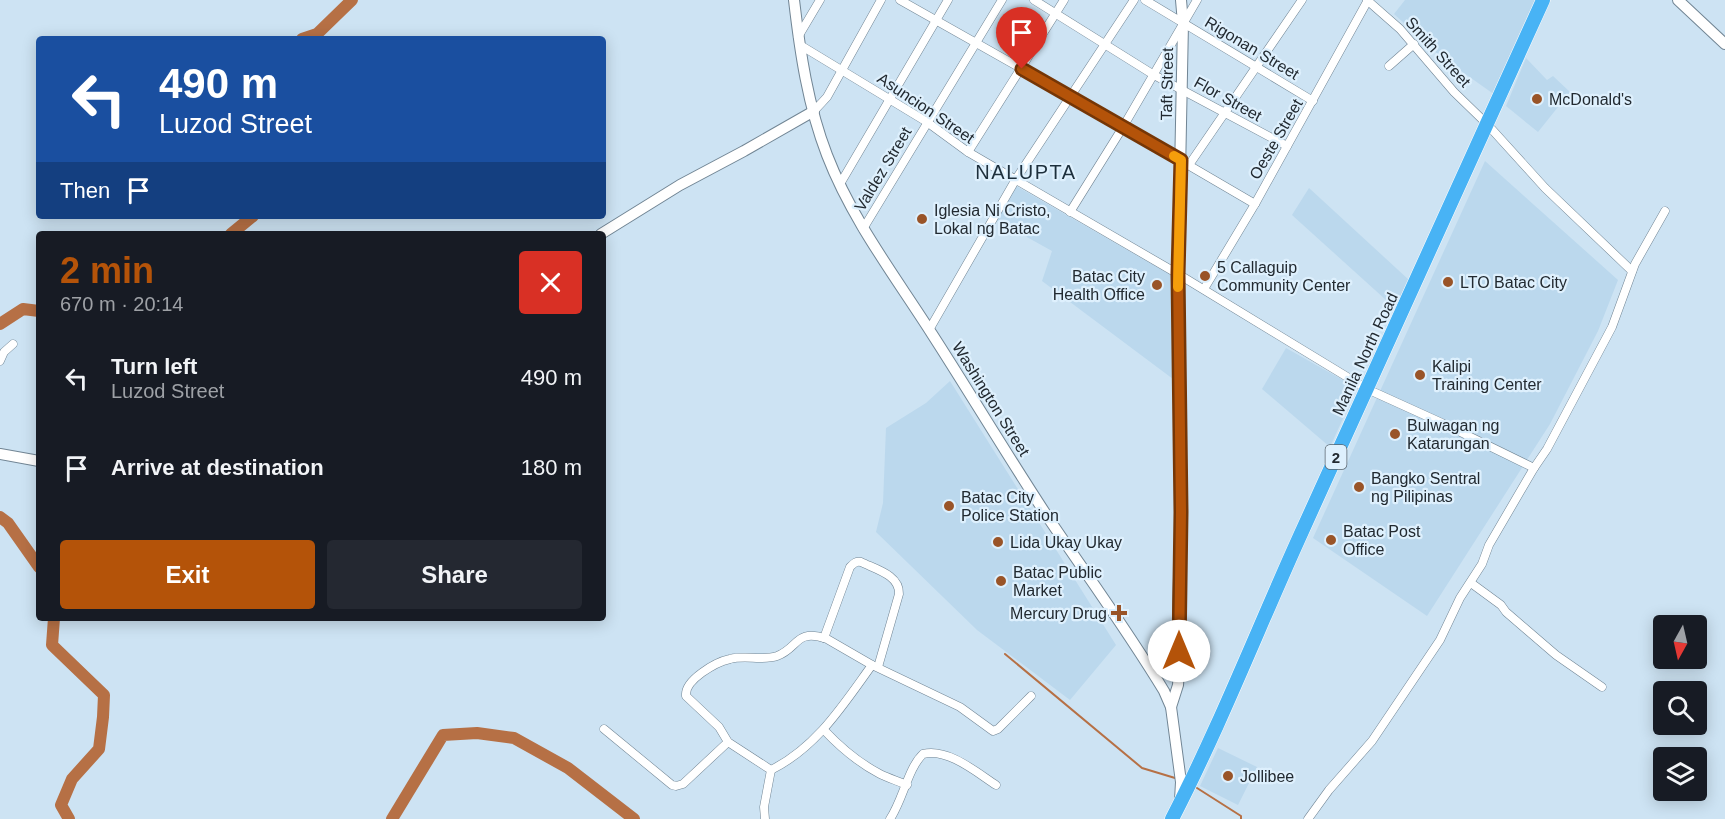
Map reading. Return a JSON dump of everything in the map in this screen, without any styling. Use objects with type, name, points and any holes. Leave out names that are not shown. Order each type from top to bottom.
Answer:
[{"type":"highway","name":"Manila North Road","points":[[1172,819],[1399,323],[1543,0]]},
{"type":"street","name":"Washington Street","points":[[794,0],[799,41],[814,111],[827,155],[840,184],[862,229],[1155,676],[1171,707],[1181,782],[1180,803]]},
{"type":"street","points":[[799,41],[820,0]]},
{"type":"street","points":[[606,231],[680,185],[814,111],[827,97],[881,0]]},
{"type":"street","points":[[900,0],[977,42],[1255,204]]},
{"type":"street","points":[[840,184],[948,0]]},
{"type":"street","name":"Valdez Street","points":[[862,229],[1002,0]]},
{"type":"street","name":"Flor Street","points":[[1034,0],[1154,75],[1287,146]]},
{"type":"street","points":[[968,152],[1064,0]]},
{"type":"street","points":[[929,330],[1016,179],[1134,0]]},
{"type":"street","name":"Rigonan Street","points":[[1145,0],[1313,101]]},
{"type":"street","name":"Taft Street","points":[[1171,707],[1178,685],[1179,671],[1181,512],[1178,274],[1185,162],[1181,89],[1183,23],[1181,0]]},
{"type":"street","points":[[1070,212],[1197,0]]},
{"type":"street","points":[[1185,162],[1226,113],[1302,0]]},
{"type":"street","name":"Smith Street","points":[[1368,0],[1414,44],[1454,92],[1487,124],[1545,188],[1632,271]]},
{"type":"street","name":"Oeste Street","points":[[1204,289],[1255,204],[1368,0]]},
{"type":"street","points":[[1678,0],[1725,44]]},
{"type":"street","name":"Asuncion Street","points":[[799,41],[927,122],[968,152],[1204,289],[1367,389],[1534,468]]},
{"type":"street","points":[[1389,66],[1414,44]]},
{"type":"street","points":[[1308,819],[1329,790],[1372,741],[1440,640],[1460,598],[1482,564],[1489,545],[1547,449],[1612,327],[1632,271],[1665,211]]},
{"type":"street","points":[[0,361],[4,352],[13,344]]},
{"type":"street","points":[[0,454],[36,460]]},
{"type":"street","points":[[771,770],[790,761],[824,730],[875,666],[899,594],[898,584],[893,578],[861,562],[853,563],[824,638]]},
{"type":"street","points":[[1471,583],[1501,605],[1506,612],[1556,655],[1602,687]]},
{"type":"street","points":[[771,770],[728,742],[719,728],[686,696],[685,692],[689,684],[705,671],[730,659],[759,659],[777,656],[804,636],[824,638],[875,666],[953,703],[993,730],[998,729],[1031,696]]},
{"type":"street","points":[[604,729],[676,786],[683,784],[728,742]]},
{"type":"street","points":[[824,730],[840,746],[872,769],[886,777],[907,784]]},
{"type":"street","points":[[890,819],[922,754],[933,753],[952,758],[996,785]]},
{"type":"street","points":[[765,819],[764,807],[771,770]]},
{"type":"shaded area","points":[[1405,0],[1537,0],[1495,95],[1440,56],[1394,14]]},
{"type":"shaded area","name":"McDonald's","points":[[1526,58],[1547,80],[1553,76],[1570,92],[1538,132],[1506,106]]},
{"type":"shaded area","points":[[1485,161],[1618,280],[1598,331],[1550,424],[1427,616],[1313,538]]},
{"type":"shaded area","points":[[1016,186],[1174,277],[1173,379],[1042,281],[1052,251],[996,220]]},
{"type":"shaded area","points":[[1309,188],[1409,280],[1396,309],[1292,215]]},
{"type":"shaded area","points":[[1286,348],[1357,388],[1330,447],[1262,389]]},
{"type":"shaded area","name":"Batac Public Market","points":[[950,381],[1116,645],[1070,700],[977,630],[876,532],[883,503],[886,428],[926,403]]},
{"type":"shaded area","name":"Jollibee","points":[[1218,748],[1257,767],[1238,805],[1200,786]]},
{"type":"waterway","points":[[311,36],[317,34],[352,0]]},
{"type":"waterway","points":[[235,231],[249,219]]},
{"type":"waterway","points":[[0,324],[23,309],[36,311]]},
{"type":"waterway","points":[[0,517],[8,523],[36,563]]},
{"type":"waterway","points":[[54,621],[52,645],[104,695],[99,749],[72,779],[61,805],[69,819]]},
{"type":"waterway","points":[[1005,654],[1142,768],[1175,778]]},
{"type":"waterway","points":[[392,819],[443,735],[477,733],[514,738],[568,768],[634,819]]},
{"type":"waterway","points":[[1197,788],[1241,816],[1241,819]]},
{"type":"slow traffic","points":[[1174,156],[1181,160],[1178,287]]},
{"type":"place","name":"McDonald's","points":[[1537,99]]},
{"type":"place","name":"Iglesia Ni Cristo, Lokal ng Batac","points":[[922,219]]},
{"type":"place","name":"5 Callaguip Community Center","points":[[1205,276]]},
{"type":"place","name":"LTO Batac City","points":[[1448,282]]},
{"type":"place","name":"Batac City Health Office","points":[[1157,285]]},
{"type":"place","name":"Kalipi Training Center","points":[[1420,375]]},
{"type":"place","name":"Bulwagan ng Katarungan","points":[[1395,434]]},
{"type":"place","name":"Bangko Sentral ng Pilipinas","points":[[1359,487]]},
{"type":"place","name":"Batac City Police Station","points":[[949,506]]},
{"type":"place","name":"Batac Post Office","points":[[1331,540]]},
{"type":"place","name":"Lida Ukay Ukay","points":[[998,542]]},
{"type":"place","name":"Batac Public Market","points":[[1001,581]]},
{"type":"place","name":"Mercury Drug","points":[[1119,613]]},
{"type":"place","name":"Jollibee","points":[[1228,776]]},
{"type":"district","name":"NALUPTA","points":[[1026,172]]},
{"type":"route","points":[[1022,69],[1181,160],[1178,274],[1181,512],[1179,651]]}]
